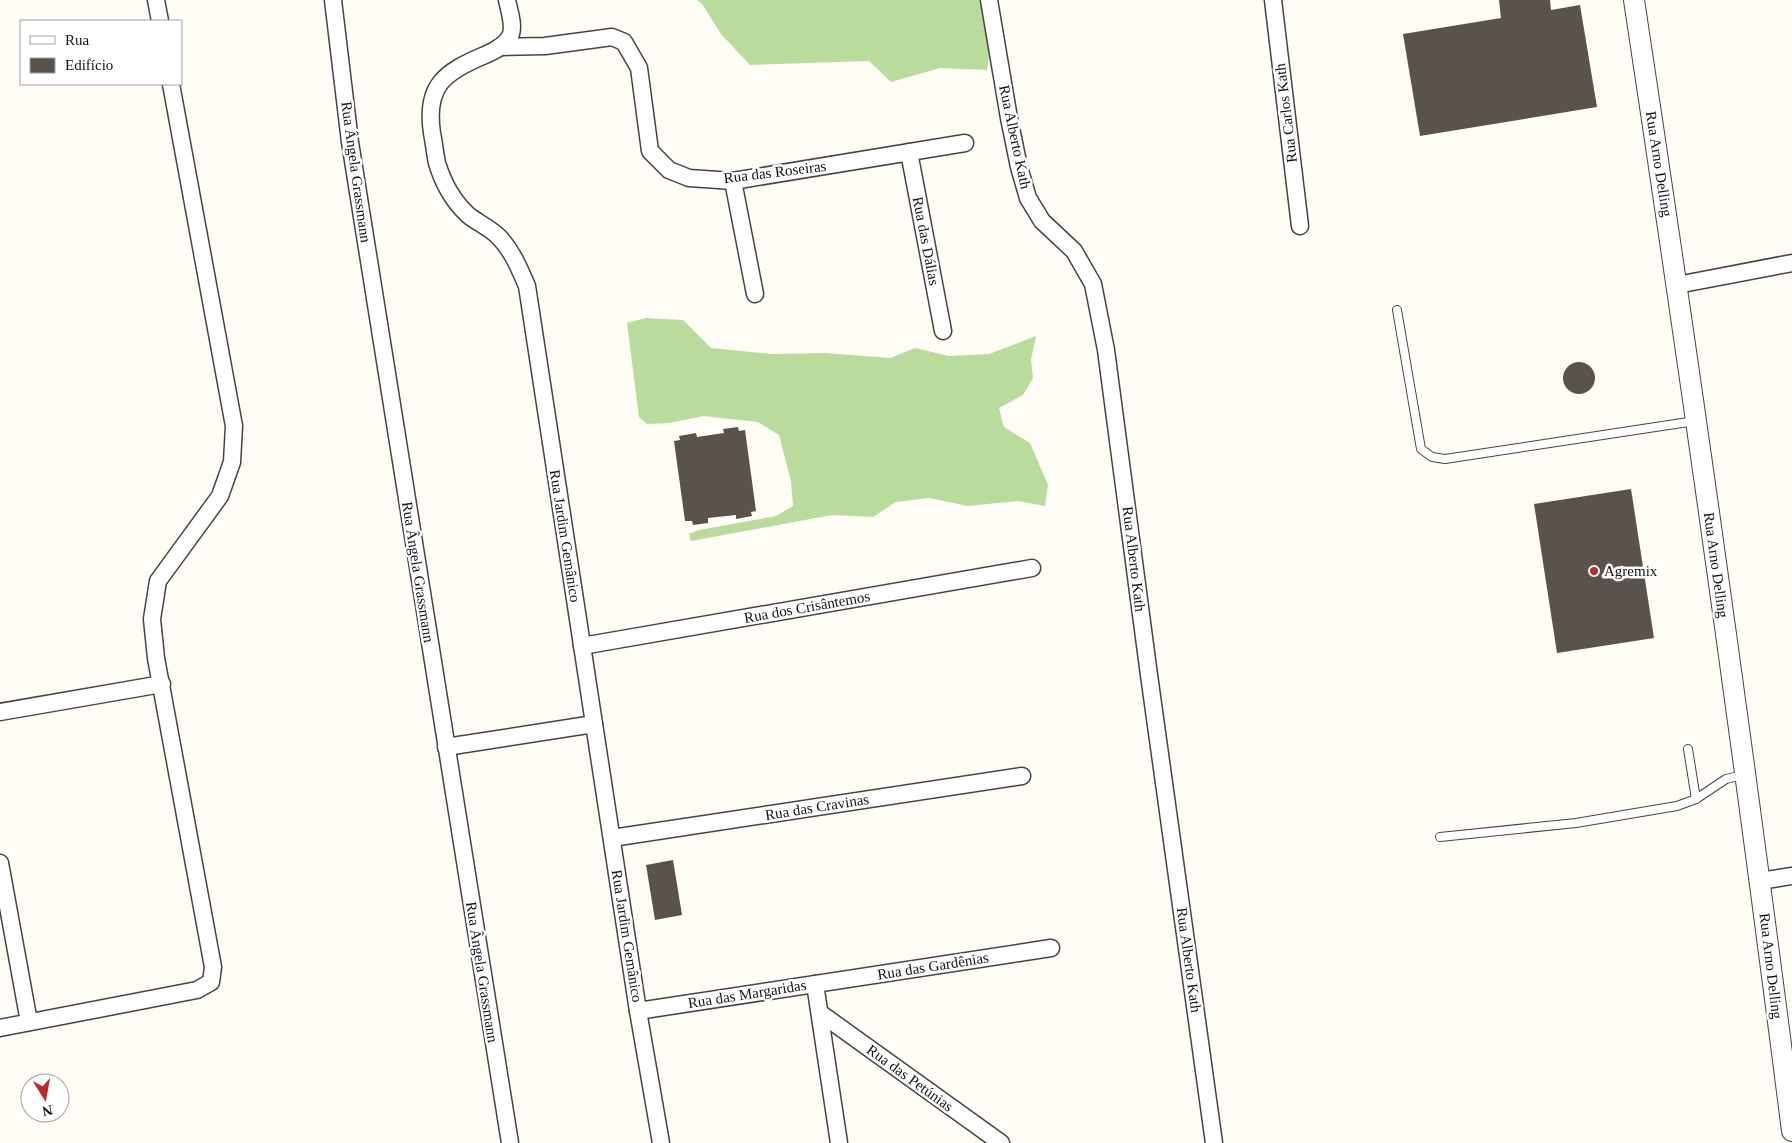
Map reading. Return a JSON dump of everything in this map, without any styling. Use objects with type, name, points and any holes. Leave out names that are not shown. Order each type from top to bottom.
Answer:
[{"type":"street","points":[[156,0],[160,20]]},
{"type":"street","name":"Rua Ângela Grassmann","points":[[333,0],[350,142],[510,1143]]},
{"type":"street","points":[[501,47],[511,35],[507,0]]},
{"type":"street","name":"Rua Alberto Kath","points":[[989,0],[1009,118],[1019,167],[1028,198],[1042,221],[1074,251],[1093,284],[1106,350],[1214,1143]]},
{"type":"street","name":"Rua Carlos Kath","points":[[1272,0],[1300,226]]},
{"type":"street","name":"Rua Arno Delling","points":[[1634,0],[1677,285],[1760,881],[1792,1131]]},
{"type":"street","name":"Rua das Roseiras","points":[[501,47],[545,46],[612,37],[624,42],[639,68],[650,151],[669,170],[689,178],[733,181],[965,143]]},
{"type":"street","name":"Rua Jardim Gemânico","points":[[501,47],[466,62],[449,74],[436,87],[431,104],[430,120],[436,160],[443,183],[468,214],[498,236],[515,258],[527,286],[638,1010],[661,1143]]},
{"type":"street","points":[[0,1028],[197,990],[211,982],[213,967],[156,658],[152,619],[158,581],[220,496],[232,462],[234,426],[171,85]]},
{"type":"street","name":"Rua das Dálias","points":[[908,152],[943,331]]},
{"type":"street","points":[[733,181],[755,294]]},
{"type":"street","points":[[1677,285],[1792,263]]},
{"type":"street","name":"Rua dos Crisântemos","points":[[582,646],[1032,568]]},
{"type":"street","points":[[0,712],[162,684]]},
{"type":"street","points":[[446,747],[594,724]]},
{"type":"street","name":"Rua das Cravinas","points":[[612,838],[1022,776]]},
{"type":"street","points":[[0,862],[28,1022]]},
{"type":"street","points":[[1760,881],[1792,876]]},
{"type":"street","name":"Rua das Gardênias","points":[[816,984],[1051,948]]},
{"type":"street","name":"Rua das Margaridas","points":[[638,1010],[816,984],[839,1143]]},
{"type":"street","name":"Rua das Petúnias","points":[[820,1013],[1001,1143]]},
{"type":"lane","points":[[1397,310],[1421,449],[1432,457],[1444,459],[1695,421]]},
{"type":"lane","points":[[1688,749],[1696,799]]},
{"type":"lane","points":[[1440,837],[1576,823],[1677,806],[1696,799],[1726,779],[1745,774]]},
{"type":"green space","points":[[697,0],[983,0],[991,43],[987,70],[940,68],[891,82],[869,61],[750,65],[721,34],[702,4]]},
{"type":"green space","points":[[646,318],[683,320],[711,348],[772,354],[825,353],[890,358],[915,348],[949,356],[989,354],[1036,336],[1031,360],[1033,378],[1023,395],[999,408],[1004,427],[1030,443],[1048,485],[1045,506],[1018,501],[968,506],[929,498],[896,502],[873,517],[832,515],[691,541],[689,534],[699,530],[776,516],[793,506],[791,481],[779,435],[758,422],[704,416],[669,423],[647,424],[639,417],[627,323]]},
{"type":"building","points":[[1499,0],[1550,0],[1551,10],[1580,5],[1597,107],[1420,136],[1403,34],[1501,18]]},
{"type":"building","points":[[1579,362],[1591,366],[1595,378],[1591,390],[1579,394],[1567,390],[1563,378],[1567,366]]},
{"type":"building","points":[[738,427],[739,431],[745,430],[756,511],[751,512],[752,516],[736,519],[736,515],[708,518],[708,523],[693,525],[692,521],[685,521],[674,441],[680,440],[679,436],[696,433],[697,437],[724,433],[723,429]]},
{"type":"building","name":"Agremix","points":[[1631,489],[1654,638],[1557,653],[1534,504]]},
{"type":"building","points":[[673,860],[682,915],[655,920],[646,865]]},
{"type":"place","name":"Agremix","points":[[1594,571]]}]
